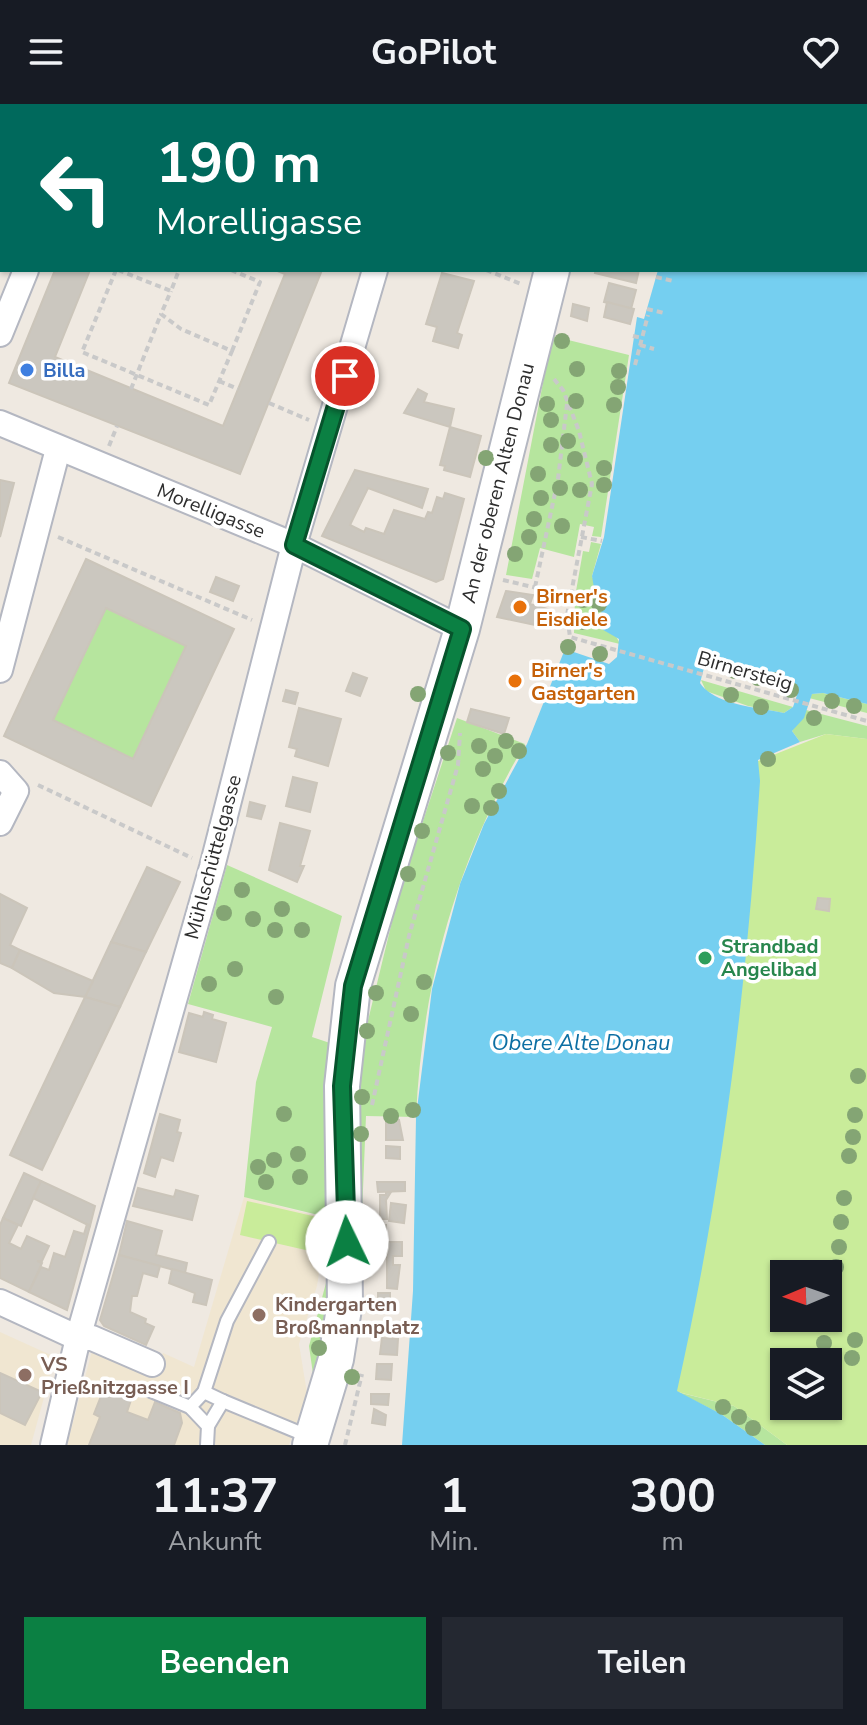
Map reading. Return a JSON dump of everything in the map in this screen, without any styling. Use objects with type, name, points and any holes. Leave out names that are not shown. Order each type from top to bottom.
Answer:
[{"type":"street","points":[[0,334],[25,272]]},
{"type":"street","name":"Mühlschüttelgasse","points":[[53,1445],[78,1338],[212,867],[294,545],[374,272]]},
{"type":"street","name":"An der oberen Alten Donau","points":[[323,1443],[345,1302],[342,1086],[353,986],[462,629],[548,282]]},
{"type":"street","name":"Morelligasse","points":[[0,423],[294,545],[462,629]]},
{"type":"street","points":[[0,670],[58,449]]},
{"type":"street","points":[[0,823],[8,782]]},
{"type":"street","points":[[0,1302],[78,1338],[92,1338],[152,1364]]},
{"type":"lane","points":[[190,1407],[204,1392],[227,1321],[269,1242]]},
{"type":"lane","points":[[151,1391],[190,1407],[208,1426]]},
{"type":"lane","points":[[204,1392],[323,1443]]},
{"type":"lane","points":[[207,1445],[208,1426],[223,1401]]},
{"type":"path","points":[[116,272],[82,352],[209,405],[260,282],[236,272]]},
{"type":"path","points":[[122,272],[171,291]]},
{"type":"path","points":[[131,389],[178,272]]},
{"type":"path","points":[[496,272],[548,282]]},
{"type":"path","points":[[656,277],[673,281]]},
{"type":"path","points":[[635,365],[647,312],[664,313]]},
{"type":"path","points":[[161,314],[181,329],[232,351]]},
{"type":"path","points":[[633,336],[642,338]]},
{"type":"path","points":[[640,345],[654,349]]},
{"type":"path","points":[[494,578],[571,596],[592,484],[567,401],[551,376]]},
{"type":"path","points":[[219,381],[238,389]]},
{"type":"path","points":[[535,587],[558,479],[561,430],[567,401]]},
{"type":"path","points":[[269,403],[314,422]]},
{"type":"path","points":[[37,529],[272,628]]},
{"type":"path","points":[[581,537],[602,541]]},
{"type":"path","name":"Birnersteig","points":[[571,596],[567,631],[570,637],[867,721]]},
{"type":"path","points":[[371,1112],[409,936],[458,765],[460,727]]},
{"type":"path","points":[[8,782],[38,785],[212,867]]},
{"type":"path","points":[[323,1443],[363,1362]]},
{"type":"shaded area","name":"Kindergarten Broßmannplatz","points":[[244,1197],[321,1217],[322,1253],[317,1286],[299,1344],[307,1393],[289,1445],[67,1445],[93,1347],[154,1373],[163,1353],[194,1367]]},
{"type":"shaded area","name":"VS Prießnitzgasse I","points":[[0,1332],[55,1357],[31,1445],[0,1445]]},
{"type":"green space","points":[[552,336],[629,355],[601,537],[592,536],[594,527],[580,524],[574,557],[540,548],[532,579],[506,575]]},
{"type":"green space","points":[[591,542],[601,544],[592,576],[603,604],[598,627],[616,636],[620,644],[574,633],[575,597],[583,551],[589,552]]},
{"type":"green space","points":[[106,608],[186,646],[133,759],[53,720]]},
{"type":"green space","points":[[710,664],[794,686],[797,695],[704,668]]},
{"type":"green space","points":[[701,680],[793,707],[784,713],[748,706],[706,691]]},
{"type":"green space","points":[[823,693],[867,704],[867,713],[809,698],[812,694]]},
{"type":"green space","points":[[806,710],[867,726],[867,739],[826,734],[800,742],[792,731]]},
{"type":"green space","points":[[457,718],[525,744],[480,832],[447,924],[426,1019],[416,1117],[366,1116],[362,1214],[358,1117],[364,1037],[398,897]]},
{"type":"green space","points":[[826,734],[867,739],[867,1445],[787,1445],[734,1406],[646,1384],[738,769]]},
{"type":"green space","points":[[227,865],[342,916],[312,1037],[330,1043],[335,1294],[315,1388],[309,1346],[326,1283],[327,1217],[244,1197],[256,1082],[272,1027],[188,1004]]},
{"type":"green space","points":[[247,1201],[317,1217],[310,1251],[240,1235]]},
{"type":"green space","points":[[677,1392],[734,1406],[787,1445],[765,1445],[721,1414]]},
{"type":"water","name":"Obere Alte Donau","points":[[657,272],[867,272],[867,704],[823,693],[812,694],[804,718],[792,731],[800,742],[758,760],[760,781],[755,858],[740,1012],[720,1164],[677,1391],[721,1414],[765,1445],[402,1445],[413,1291],[416,1117],[432,989],[460,884],[484,824],[527,744],[565,649],[609,664],[617,657],[619,639],[598,627],[603,604],[595,594],[592,576],[604,537],[637,317],[644,319]],"holes":[[[710,664],[794,686],[797,695],[793,707],[784,713],[727,701],[700,683],[704,668]]]},
{"type":"building","points":[[54,272],[89,272],[55,357],[223,426],[285,274],[280,272],[321,272],[240,474],[9,383]]},
{"type":"building","points":[[595,272],[639,272],[636,283]]},
{"type":"building","points":[[442,273],[474,281],[457,333],[462,335],[458,348],[433,341],[437,327],[426,324]]},
{"type":"building","points":[[609,283],[636,290],[631,309],[604,302]]},
{"type":"building","points":[[607,302],[634,309],[630,324],[604,317]]},
{"type":"building","points":[[573,304],[589,308],[587,321],[571,316]]},
{"type":"building","points":[[418,389],[427,394],[424,402],[454,409],[450,427],[404,413]]},
{"type":"building","points":[[450,427],[481,436],[470,477],[444,470],[445,466],[440,465]]},
{"type":"building","points":[[355,470],[428,489],[422,508],[368,488],[350,525],[364,532],[366,528],[384,534],[394,510],[425,519],[428,512],[432,513],[437,497],[443,499],[445,493],[464,499],[443,579],[436,582],[322,536]]},
{"type":"building","points":[[0,480],[14,483],[0,537]]},
{"type":"building","points":[[86,559],[234,629],[151,806],[4,736]],"holes":[[[106,608],[186,646],[133,759],[53,720]]]},
{"type":"building","points":[[216,577],[239,586],[233,601],[210,592]]},
{"type":"building","name":"Birner's Eisdiele","points":[[506,591],[533,595],[530,604],[551,610],[545,627],[497,617]]},
{"type":"building","points":[[353,673],[367,678],[360,696],[346,691]]},
{"type":"building","points":[[286,690],[298,693],[295,704],[283,701]]},
{"type":"building","points":[[299,708],[341,719],[328,766],[295,756],[297,749],[289,747]]},
{"type":"building","points":[[471,709],[509,718],[504,734],[467,722]]},
{"type":"building","points":[[293,777],[317,783],[310,812],[286,806]]},
{"type":"building","points":[[250,802],[265,806],[261,819],[247,816]]},
{"type":"building","points":[[280,823],[310,831],[300,866],[304,866],[297,882],[269,870]]},
{"type":"building","points":[[147,867],[180,882],[146,952],[111,942]]},
{"type":"building","points":[[0,894],[27,908],[10,945],[20,950],[12,968],[0,963]]},
{"type":"building","points":[[818,898],[830,899],[829,911],[816,909]]},
{"type":"building","points":[[111,942],[146,952],[120,1007],[85,997]]},
{"type":"building","points":[[20,950],[93,981],[85,997],[54,993],[12,968]]},
{"type":"building","points":[[85,997],[120,1007],[42,1170],[10,1155]]},
{"type":"building","points":[[204,1012],[213,1015],[212,1019],[226,1023],[216,1062],[179,1052],[189,1013],[203,1017]]},
{"type":"building","points":[[160,1114],[180,1120],[177,1132],[181,1133],[173,1161],[161,1157],[155,1177],[144,1173]]},
{"type":"building","points":[[386,1120],[399,1120],[403,1140],[386,1140]]},
{"type":"building","points":[[386,1146],[400,1147],[400,1159],[386,1158]]},
{"type":"building","points":[[24,1173],[41,1181],[21,1226],[3,1218]]},
{"type":"building","points":[[41,1181],[95,1206],[90,1226],[33,1198]]},
{"type":"building","points":[[377,1182],[405,1182],[405,1191],[378,1192]]},
{"type":"building","points":[[138,1188],[174,1197],[176,1190],[198,1196],[192,1220],[133,1206]]},
{"type":"building","points":[[386,1192],[391,1192],[386,1200],[387,1219],[380,1219],[380,1195],[386,1195]]},
{"type":"building","points":[[391,1203],[406,1205],[404,1223],[389,1221]]},
{"type":"building","points":[[3,1218],[18,1225],[9,1243],[21,1249],[27,1236],[49,1246],[42,1261],[37,1261],[42,1263],[29,1292],[0,1278],[0,1225]]},
{"type":"building","points":[[127,1221],[162,1231],[156,1255],[187,1263],[185,1273],[119,1255]]},
{"type":"building","points":[[87,1224],[90,1226],[67,1310],[29,1292],[41,1267],[49,1270],[54,1253],[65,1257],[74,1231],[84,1234]]},
{"type":"building","points":[[377,1225],[386,1225],[386,1239],[377,1239]]},
{"type":"building","points":[[387,1242],[402,1242],[402,1256],[393,1256],[393,1265],[400,1265],[397,1289],[387,1288]]},
{"type":"building","points":[[119,1255],[160,1266],[157,1277],[143,1273],[137,1296],[132,1296],[130,1312],[146,1319],[145,1323],[154,1327],[146,1345],[104,1326],[100,1320]]},
{"type":"building","points":[[172,1269],[212,1280],[206,1305],[193,1302],[195,1293],[169,1283]]},
{"type":"building","points":[[378,1293],[390,1293],[390,1313],[378,1313]]},
{"type":"building","points":[[382,1338],[398,1339],[397,1355],[380,1354]]},
{"type":"building","points":[[377,1364],[392,1364],[391,1380],[376,1379]]},
{"type":"building","points":[[0,1373],[42,1392],[25,1425],[0,1413]]},
{"type":"building","points":[[109,1386],[133,1394],[127,1412],[148,1420],[155,1402],[180,1413],[182,1423],[174,1445],[89,1445],[100,1417],[94,1414],[103,1391]]},
{"type":"building","points":[[371,1394],[389,1394],[388,1405],[371,1404]]},
{"type":"building","points":[[374,1409],[386,1415],[385,1425],[372,1423]]},
{"type":"place","name":"Billa","points":[[27,370]]},
{"type":"place","name":"Birner's Eisdiele","points":[[520,607]]},
{"type":"place","name":"Birner's Gastgarten","points":[[515,681]]},
{"type":"place","name":"Strandbad Angelibad","points":[[705,958]]},
{"type":"place","name":"Kindergarten Broßmannplatz","points":[[259,1315]]},
{"type":"place","name":"VS Prießnitzgasse I","points":[[25,1375]]},
{"type":"route","points":[[345,376],[294,545],[462,629],[353,986],[342,1086],[347,1242]]}]
